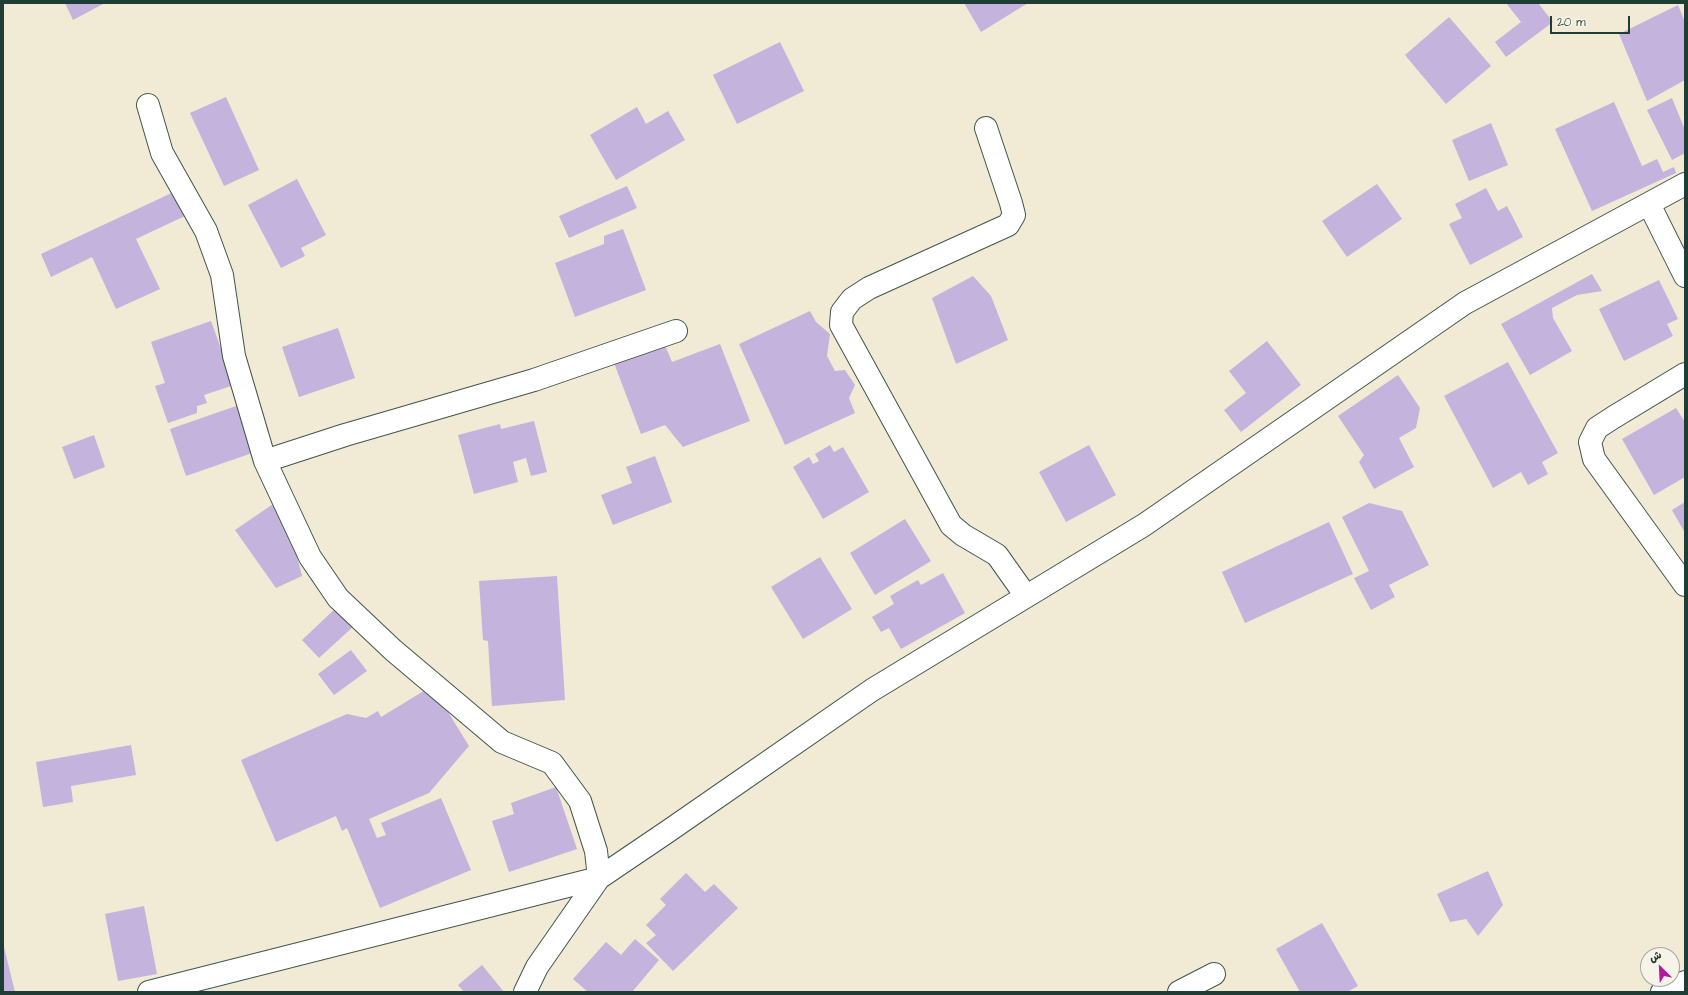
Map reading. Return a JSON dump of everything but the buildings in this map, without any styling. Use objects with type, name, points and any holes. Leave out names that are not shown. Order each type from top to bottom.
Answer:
[{"type":"street","points":[[148,105],[162,153],[206,231],[222,275],[234,356],[265,461],[310,557],[338,598],[393,650],[502,742],[552,762],[580,801],[596,851],[599,878],[537,967],[525,992]]},
{"type":"street","points":[[986,128],[1014,215],[1008,226],[869,288],[852,299],[842,312],[841,325],[951,525],[968,538],[997,554],[1026,596]]},
{"type":"street","points":[[149,992],[599,878],[872,690],[1144,524],[1465,303],[1685,184]]},
{"type":"street","points":[[1648,204],[1685,276]]},
{"type":"street","points":[[265,461],[345,435],[534,380],[676,331]]},
{"type":"street","points":[[1685,374],[1597,428],[1590,442],[1594,459],[1685,585]]},
{"type":"street","points":[[1179,992],[1214,974]]},
{"type":"street","points":[[1662,992],[1685,982]]}]
